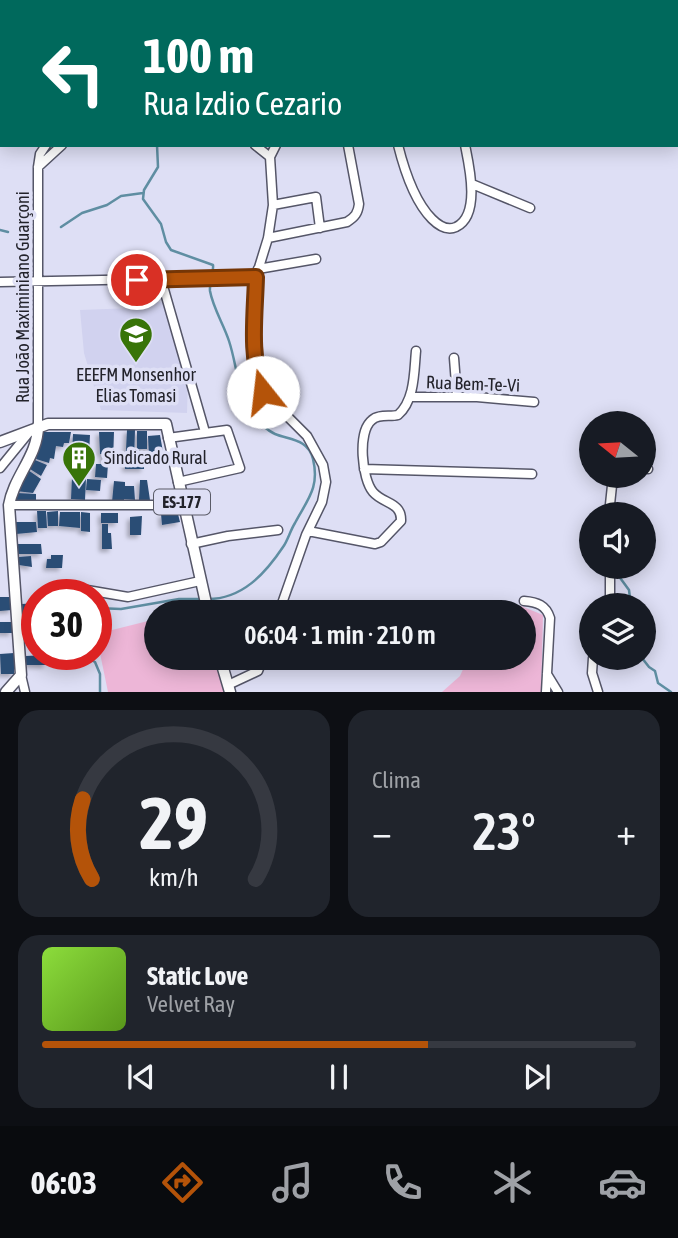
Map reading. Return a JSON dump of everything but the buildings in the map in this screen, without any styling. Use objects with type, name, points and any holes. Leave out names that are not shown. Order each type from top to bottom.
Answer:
[{"type":"main road","name":"ES-177","points":[[0,442],[48,424],[166,424],[205,600]]},
{"type":"main road","points":[[6,692],[21,675],[9,505],[11,492],[37,446],[35,428]]},
{"type":"main road","points":[[223,670],[229,689]]},
{"type":"street","name":"Rua João Maximiniano Guarçoni","points":[[35,428],[38,167],[40,153],[44,147]]},
{"type":"street","points":[[38,167],[60,147]]},
{"type":"street","points":[[258,147],[270,157]]},
{"type":"street","points":[[275,147],[270,157],[273,205],[268,238],[257,273],[253,354],[259,381],[270,400],[307,436],[323,465],[326,482],[323,502],[308,531],[283,600]]},
{"type":"street","points":[[268,238],[347,222],[358,212],[357,184],[348,147]]},
{"type":"street","points":[[399,147],[419,200],[429,217],[445,228],[458,226],[468,208],[472,184],[465,147]]},
{"type":"street","points":[[472,184],[530,208]]},
{"type":"street","points":[[273,205],[316,197],[320,228]]},
{"type":"street","points":[[0,282],[221,277],[257,273],[316,259]]},
{"type":"street","points":[[161,279],[205,432]]},
{"type":"street","points":[[308,531],[375,544],[394,531],[401,521],[399,510],[371,490],[364,469],[363,446],[368,425],[375,418],[398,415],[405,408],[410,397],[416,351]]},
{"type":"street","points":[[454,358],[457,397]]},
{"type":"street","name":"Rua Bem-Te-Vi","points":[[410,397],[534,402]]},
{"type":"street","points":[[0,468],[35,428]]},
{"type":"street","points":[[168,438],[227,430],[240,468],[178,482]]},
{"type":"street","points":[[364,469],[532,474]]},
{"type":"street","points":[[9,505],[183,505]]},
{"type":"street","points":[[191,544],[278,530]]},
{"type":"street","points":[[112,594],[128,597],[200,581]]},
{"type":"street","points":[[536,604],[548,610],[550,618],[546,692]]},
{"type":"street","points":[[229,689],[258,670]]},
{"type":"street","points":[[592,670],[598,692]]},
{"type":"street","points":[[547,674],[558,692]]},
{"type":"street","points":[[21,675],[25,692]]},
{"type":"shaded area","name":"EEEFM Monsenhor Elias Tomasi","points":[[166,302],[188,375],[187,413],[101,410],[84,353],[80,310],[133,308],[134,303]]},
{"type":"shaded area","points":[[536,612],[543,615],[541,692],[442,692],[460,676],[463,670],[536,670]]},
{"type":"shaded area","points":[[144,622],[144,670],[220,670],[225,692],[108,692],[103,670],[112,670],[112,630]]},
{"type":"waterway","points":[[157,147],[158,167],[144,190],[143,199],[161,224],[171,250],[213,265],[211,297],[229,341],[247,404],[268,430],[303,444],[311,452],[315,469],[314,486],[308,500],[285,544],[268,567],[242,590],[232,595],[208,599]]},
{"type":"waterway","points":[[61,227],[82,213],[107,205],[121,196],[143,193]]},
{"type":"waterway","points":[[0,230],[8,232]]},
{"type":"waterway","points":[[621,579],[629,593]]},
{"type":"waterway","points":[[112,609],[179,599],[201,599]]},
{"type":"waterway","points":[[98,670],[100,692]]},
{"type":"waterway","points":[[654,670],[658,683],[671,692]]},
{"type":"place","name":"EEEFM Monsenhor Elias Tomasi","points":[[136,364]]},
{"type":"place","name":"Sindicado Rural","points":[[79,488]]},
{"type":"route","points":[[137,280],[256,277],[253,354],[263,392]]}]
